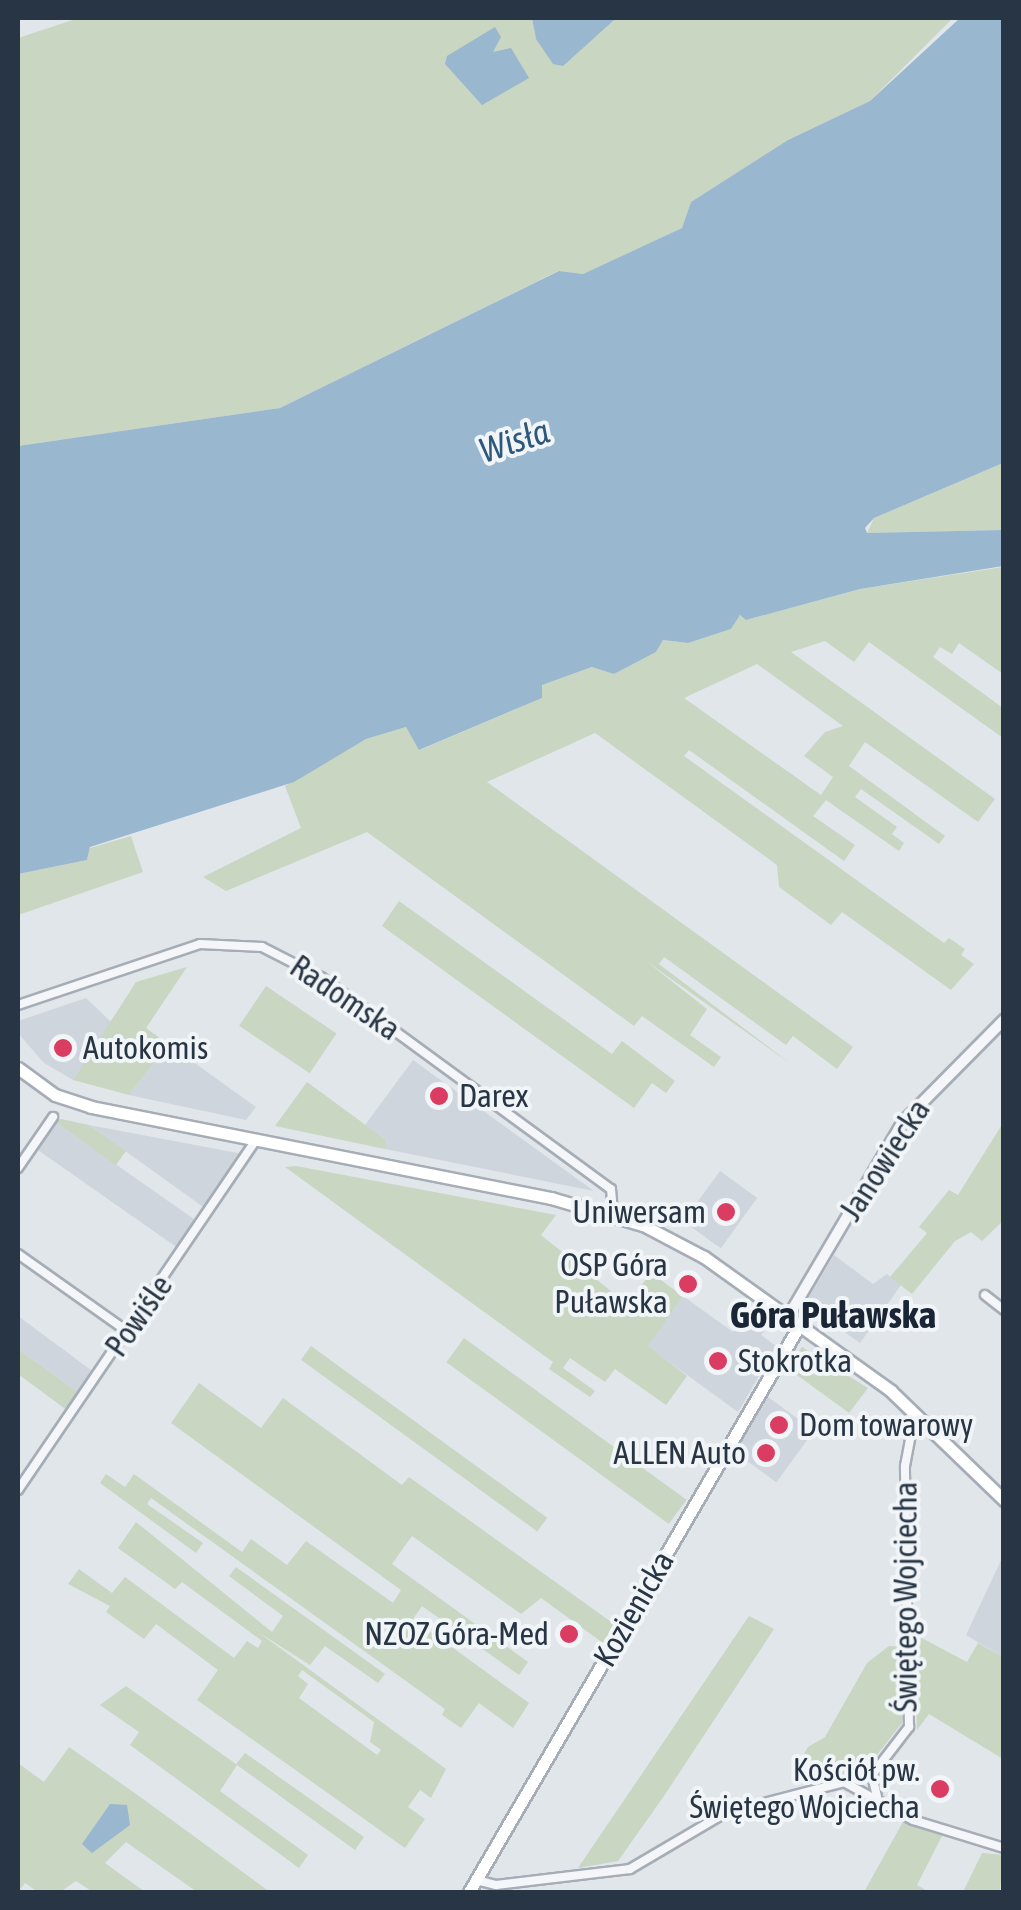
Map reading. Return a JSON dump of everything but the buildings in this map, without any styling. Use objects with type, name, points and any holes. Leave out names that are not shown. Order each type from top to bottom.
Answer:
[{"type":"main road","points":[[18,1068],[74,1102],[613,1213],[672,1238],[916,1411],[1004,1500]]},
{"type":"main road","name":"Kozienicka","points":[[468,1892],[800,1326]]},
{"type":"street","name":"Radomska","points":[[18,1005],[200,944],[262,947],[321,977],[612,1189],[613,1213]]},
{"type":"street","name":"Janowiecka","points":[[788,1317],[903,1122],[1004,1020]]},
{"type":"street","points":[[18,1168],[52,1118]]},
{"type":"street","name":"Powiśle","points":[[18,1490],[256,1140]]},
{"type":"street","points":[[18,1254],[128,1332]]},
{"type":"street","points":[[986,1295],[1004,1310]]},
{"type":"street","name":"Świętego Wojciecha","points":[[872,1776],[909,1727],[905,1466],[908,1425],[916,1411]]},
{"type":"street","points":[[476,1880],[496,1885],[630,1869],[726,1813],[842,1781],[872,1776],[878,1801]]},
{"type":"street","points":[[842,1781],[913,1820],[1004,1848]]},
{"type":"shaded area","name":"Autokomis","points":[[86,998],[112,1023],[73,1080],[44,1063],[18,1033],[18,1021]]},
{"type":"shaded area","points":[[168,1044],[256,1107],[246,1120],[129,1095]]},
{"type":"shaded area","points":[[413,1060],[594,1191],[385,1149],[386,1140],[365,1125]]},
{"type":"shaded area","points":[[54,1121],[198,1222],[179,1249],[35,1148]]},
{"type":"shaded area","points":[[89,1125],[243,1154],[206,1209]]},
{"type":"shaded area","points":[[720,1171],[757,1198],[721,1248],[684,1221]]},
{"type":"shaded area","points":[[834,1255],[873,1284],[887,1274],[901,1285],[860,1343],[805,1304]]},
{"type":"shaded area","points":[[683,1296],[733,1332],[749,1310],[769,1324],[761,1335],[776,1346],[738,1412],[647,1346]]},
{"type":"shaded area","points":[[18,1316],[95,1373],[80,1394],[18,1349]]},
{"type":"shaded area","points":[[768,1397],[814,1431],[776,1482],[730,1449]]},
{"type":"shaded area","points":[[1003,1556],[1003,1657],[966,1635]]},
{"type":"green space","points":[[79,18],[532,18],[536,39],[613,18],[953,18],[870,101],[788,140],[691,202],[682,228],[583,274],[558,271],[280,408],[18,446],[18,38]]},
{"type":"green space","points":[[1003,463],[1003,530],[867,533],[874,518]]},
{"type":"green space","points":[[1003,567],[1003,674],[959,643],[952,654],[940,647],[933,657],[1003,708],[1003,738],[869,642],[854,662],[825,641],[791,652],[995,799],[978,822],[865,742],[849,766],[945,836],[939,844],[861,789],[855,797],[897,827],[892,834],[904,843],[899,851],[826,800],[813,816],[855,845],[844,861],[689,750],[684,756],[944,943],[949,938],[965,949],[961,955],[974,964],[951,990],[842,912],[831,925],[779,887],[777,865],[595,733],[487,782],[853,1047],[837,1069],[793,1036],[786,1045],[664,957],[659,964],[791,1064],[646,961],[707,1009],[690,1035],[721,1057],[714,1067],[642,1016],[634,1026],[367,832],[226,891],[203,877],[301,828],[285,786],[366,739],[406,727],[420,750],[542,698],[541,685],[593,667],[614,674],[656,652],[663,640],[688,643],[731,629],[740,615],[746,620],[860,589]],"holes":[[[757,664],[843,726],[825,732],[804,756],[833,777],[821,795],[684,698]]]},
{"type":"green space","points":[[131,836],[143,872],[18,915],[18,874],[87,860],[90,848]]},
{"type":"green space","points":[[399,901],[612,1054],[622,1041],[675,1081],[666,1093],[652,1083],[634,1108],[382,926]]},
{"type":"green space","points":[[187,967],[146,1028],[168,1044],[129,1095],[73,1080],[136,982]]},
{"type":"green space","points":[[266,986],[336,1034],[310,1073],[239,1026]]},
{"type":"green space","points":[[307,1082],[386,1140],[385,1149],[275,1126]]},
{"type":"green space","points":[[54,1121],[89,1125],[126,1151],[116,1165]]},
{"type":"green space","points":[[1003,1123],[1003,1221],[982,1241],[971,1232],[955,1241],[912,1294],[890,1277],[927,1233],[919,1227],[949,1190],[958,1195]]},
{"type":"green space","points":[[285,1167],[556,1215],[541,1235],[627,1304],[651,1273],[683,1296],[648,1346],[687,1376],[666,1405],[615,1369],[605,1382],[570,1358],[563,1368],[595,1391],[590,1397],[549,1369],[553,1362]]},
{"type":"green space","points":[[464,1338],[686,1500],[669,1524],[446,1362]]},
{"type":"green space","points":[[311,1346],[547,1518],[537,1531],[301,1360]]},
{"type":"green space","points":[[802,1347],[868,1388],[849,1413],[786,1367]]},
{"type":"green space","points":[[18,1349],[80,1394],[68,1411],[18,1374]]},
{"type":"green space","points":[[199,1383],[261,1428],[283,1398],[402,1485],[409,1477],[614,1624],[603,1643],[541,1598],[521,1614],[412,1536],[392,1564],[528,1662],[519,1675],[422,1606],[413,1619],[529,1703],[513,1728],[479,1703],[461,1728],[442,1715],[445,1709],[151,1498],[147,1504],[203,1543],[196,1553],[100,1483],[106,1474],[125,1487],[134,1474],[242,1552],[251,1539],[287,1565],[306,1541],[393,1603],[401,1590],[171,1423]]},
{"type":"green space","points":[[136,1522],[272,1632],[283,1616],[229,1576],[236,1567],[385,1674],[378,1683],[325,1646],[310,1665],[258,1632],[446,1769],[431,1798],[420,1790],[408,1807],[425,1819],[405,1848],[197,1700],[218,1670],[156,1624],[144,1639],[106,1612],[110,1606],[68,1584],[79,1569],[112,1593],[125,1577],[234,1658],[247,1641],[258,1648],[262,1641],[182,1582],[175,1589],[118,1548]],"holes":[[[302,1670],[374,1722],[370,1742],[381,1750],[377,1755],[299,1698],[308,1684],[298,1676]]]},
{"type":"green space","points":[[749,1616],[774,1629],[664,1796],[618,1861],[578,1868]]},
{"type":"green space","points":[[914,1634],[967,1662],[978,1643],[1003,1657],[1003,1759],[929,1714],[917,1730]]},
{"type":"green space","points":[[889,1646],[902,1647],[902,1723],[865,1770],[818,1781],[796,1768],[808,1747],[825,1737],[867,1663]]},
{"type":"green space","points":[[126,1686],[236,1764],[245,1753],[364,1837],[355,1850],[237,1765],[220,1791],[308,1855],[299,1868],[130,1745],[139,1732],[100,1705]]},
{"type":"green space","points":[[69,1747],[270,1892],[197,1892],[126,1842],[105,1863],[145,1892],[93,1892],[76,1881],[60,1892],[38,1892],[25,1883],[18,1892],[18,1763],[44,1782]]},
{"type":"green space","points":[[904,1820],[943,1834],[917,1885],[929,1892],[864,1892]]},
{"type":"green space","points":[[982,1853],[1003,1855],[1000,1892],[963,1892]]},
{"type":"water","points":[[532,18],[614,20],[563,66],[553,64],[536,39]]},
{"type":"water","name":"Wisła","points":[[960,18],[1003,18],[1003,463],[874,518],[865,528],[867,533],[1003,530],[1003,566],[860,589],[746,620],[740,615],[731,629],[688,643],[663,640],[656,652],[614,674],[592,667],[542,685],[542,698],[419,750],[406,727],[366,739],[294,782],[90,847],[87,860],[18,874],[18,446],[280,408],[559,271],[583,274],[682,228],[691,202],[788,140],[870,101]]},
{"type":"water","points":[[495,27],[501,37],[493,52],[511,48],[529,78],[482,105],[445,64],[447,56]]},
{"type":"water","points":[[110,1804],[127,1805],[130,1825],[92,1853],[82,1844]]},
{"type":"place","name":"Autokomis","points":[[63,1048]]},
{"type":"place","name":"Darex","points":[[439,1096]]},
{"type":"place","name":"Uniwersam","points":[[726,1212]]},
{"type":"place","name":"OSP Góra Puławska","points":[[688,1284]]},
{"type":"place","name":"Stokrotka","points":[[718,1361]]},
{"type":"place","name":"Dom towarowy","points":[[779,1425]]},
{"type":"place","name":"ALLEN Auto","points":[[766,1453]]},
{"type":"place","name":"NZOZ Góra-Med","points":[[569,1634]]},
{"type":"place","name":"Kościół pw. Świętego Wojciecha","points":[[940,1789]]},
{"type":"district","name":"Góra Puławska","points":[[833,1315]]}]
